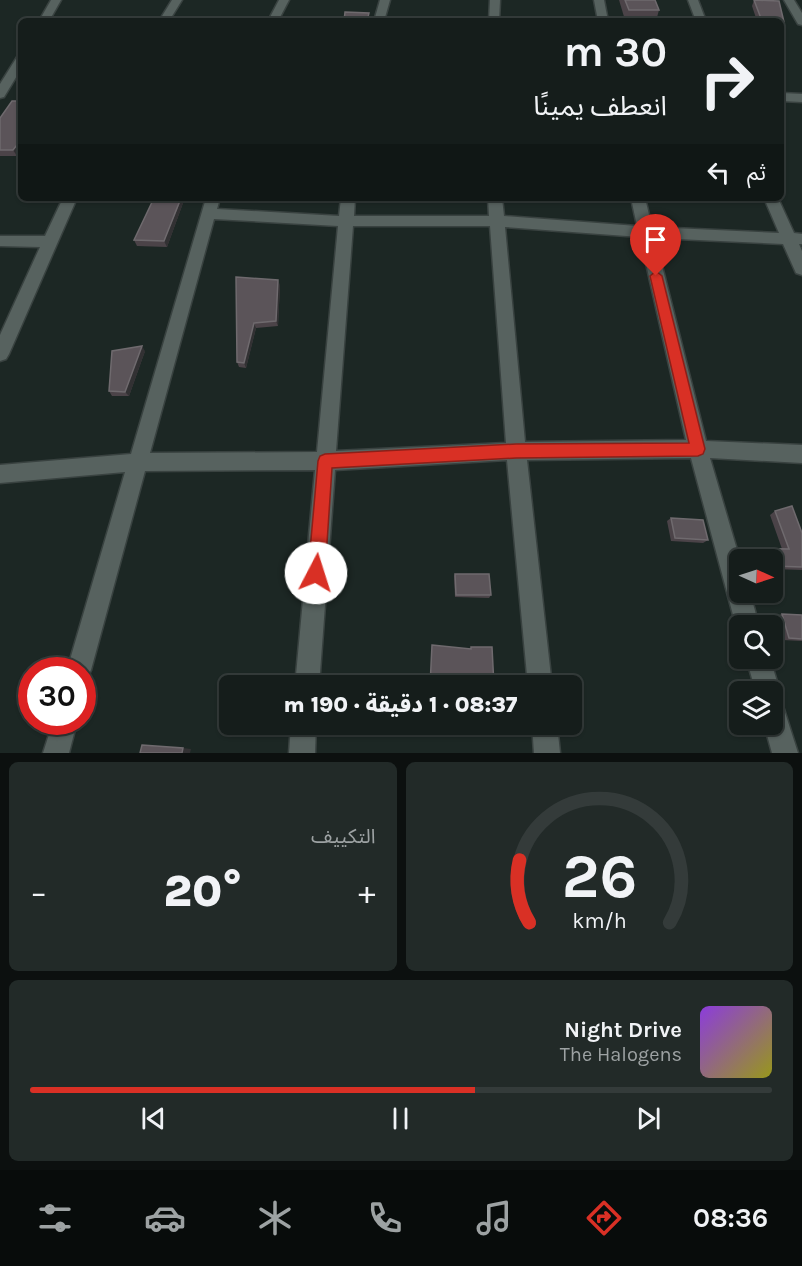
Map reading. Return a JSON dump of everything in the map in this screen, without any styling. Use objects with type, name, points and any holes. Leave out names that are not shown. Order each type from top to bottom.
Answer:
[{"type":"street","points":[[46,18],[56,0]]},
{"type":"street","points":[[166,18],[177,0]]},
{"type":"street","points":[[275,18],[284,0]]},
{"type":"street","points":[[380,18],[385,0]]},
{"type":"street","points":[[494,18],[495,0]]},
{"type":"street","points":[[599,0],[602,18]]},
{"type":"street","points":[[693,0],[699,18]]},
{"type":"street","points":[[789,0],[802,22]]},
{"type":"street","points":[[0,93],[18,64]]},
{"type":"street","points":[[0,93],[18,92]]},
{"type":"street","points":[[784,97],[802,98]]},
{"type":"street","points":[[0,354],[69,201]]},
{"type":"street","points":[[308,675],[348,201]]},
{"type":"street","points":[[495,201],[516,451],[539,675]]},
{"type":"street","points":[[639,201],[698,449],[745,615]]},
{"type":"street","points":[[773,201],[795,239],[802,269]]},
{"type":"street","points":[[83,657],[211,206],[345,221],[496,220],[645,232],[795,239]]},
{"type":"street","points":[[0,241],[50,242]]},
{"type":"street","points":[[0,474],[139,462],[325,461],[516,451],[698,449],[802,454]]},
{"type":"street","points":[[56,753],[61,735]]},
{"type":"street","points":[[302,753],[303,735]]},
{"type":"street","points":[[545,735],[547,753]]},
{"type":"street","points":[[780,735],[785,753]]},
{"type":"building","points":[[625,0],[655,0],[659,10],[629,10]]},
{"type":"building","points":[[754,0],[779,1],[783,18],[761,18]]},
{"type":"building","points":[[345,12],[369,13],[368,18],[344,18]]},
{"type":"building","points":[[12,101],[18,101],[18,144],[13,150],[0,150],[0,118]]},
{"type":"building","points":[[153,201],[180,201],[164,241],[134,240]]},
{"type":"building","points":[[236,277],[278,280],[276,321],[254,323],[244,363],[237,362]]},
{"type":"building","points":[[142,346],[125,392],[109,391],[112,351]]},
{"type":"building","points":[[792,506],[802,533],[802,567],[783,566],[783,549],[745,549],[745,548],[789,549],[775,511]]},
{"type":"building","points":[[671,518],[703,520],[708,540],[675,538]]},
{"type":"building","points":[[455,574],[489,574],[491,595],[456,595]]},
{"type":"building","points":[[782,615],[802,615],[802,639],[789,638]]},
{"type":"building","points":[[432,645],[471,649],[471,647],[492,647],[493,675],[431,675]]},
{"type":"building","points":[[142,745],[183,748],[182,753],[140,753]]},
{"type":"route","points":[[316,573],[325,461],[516,451],[698,449],[656,276]]}]
